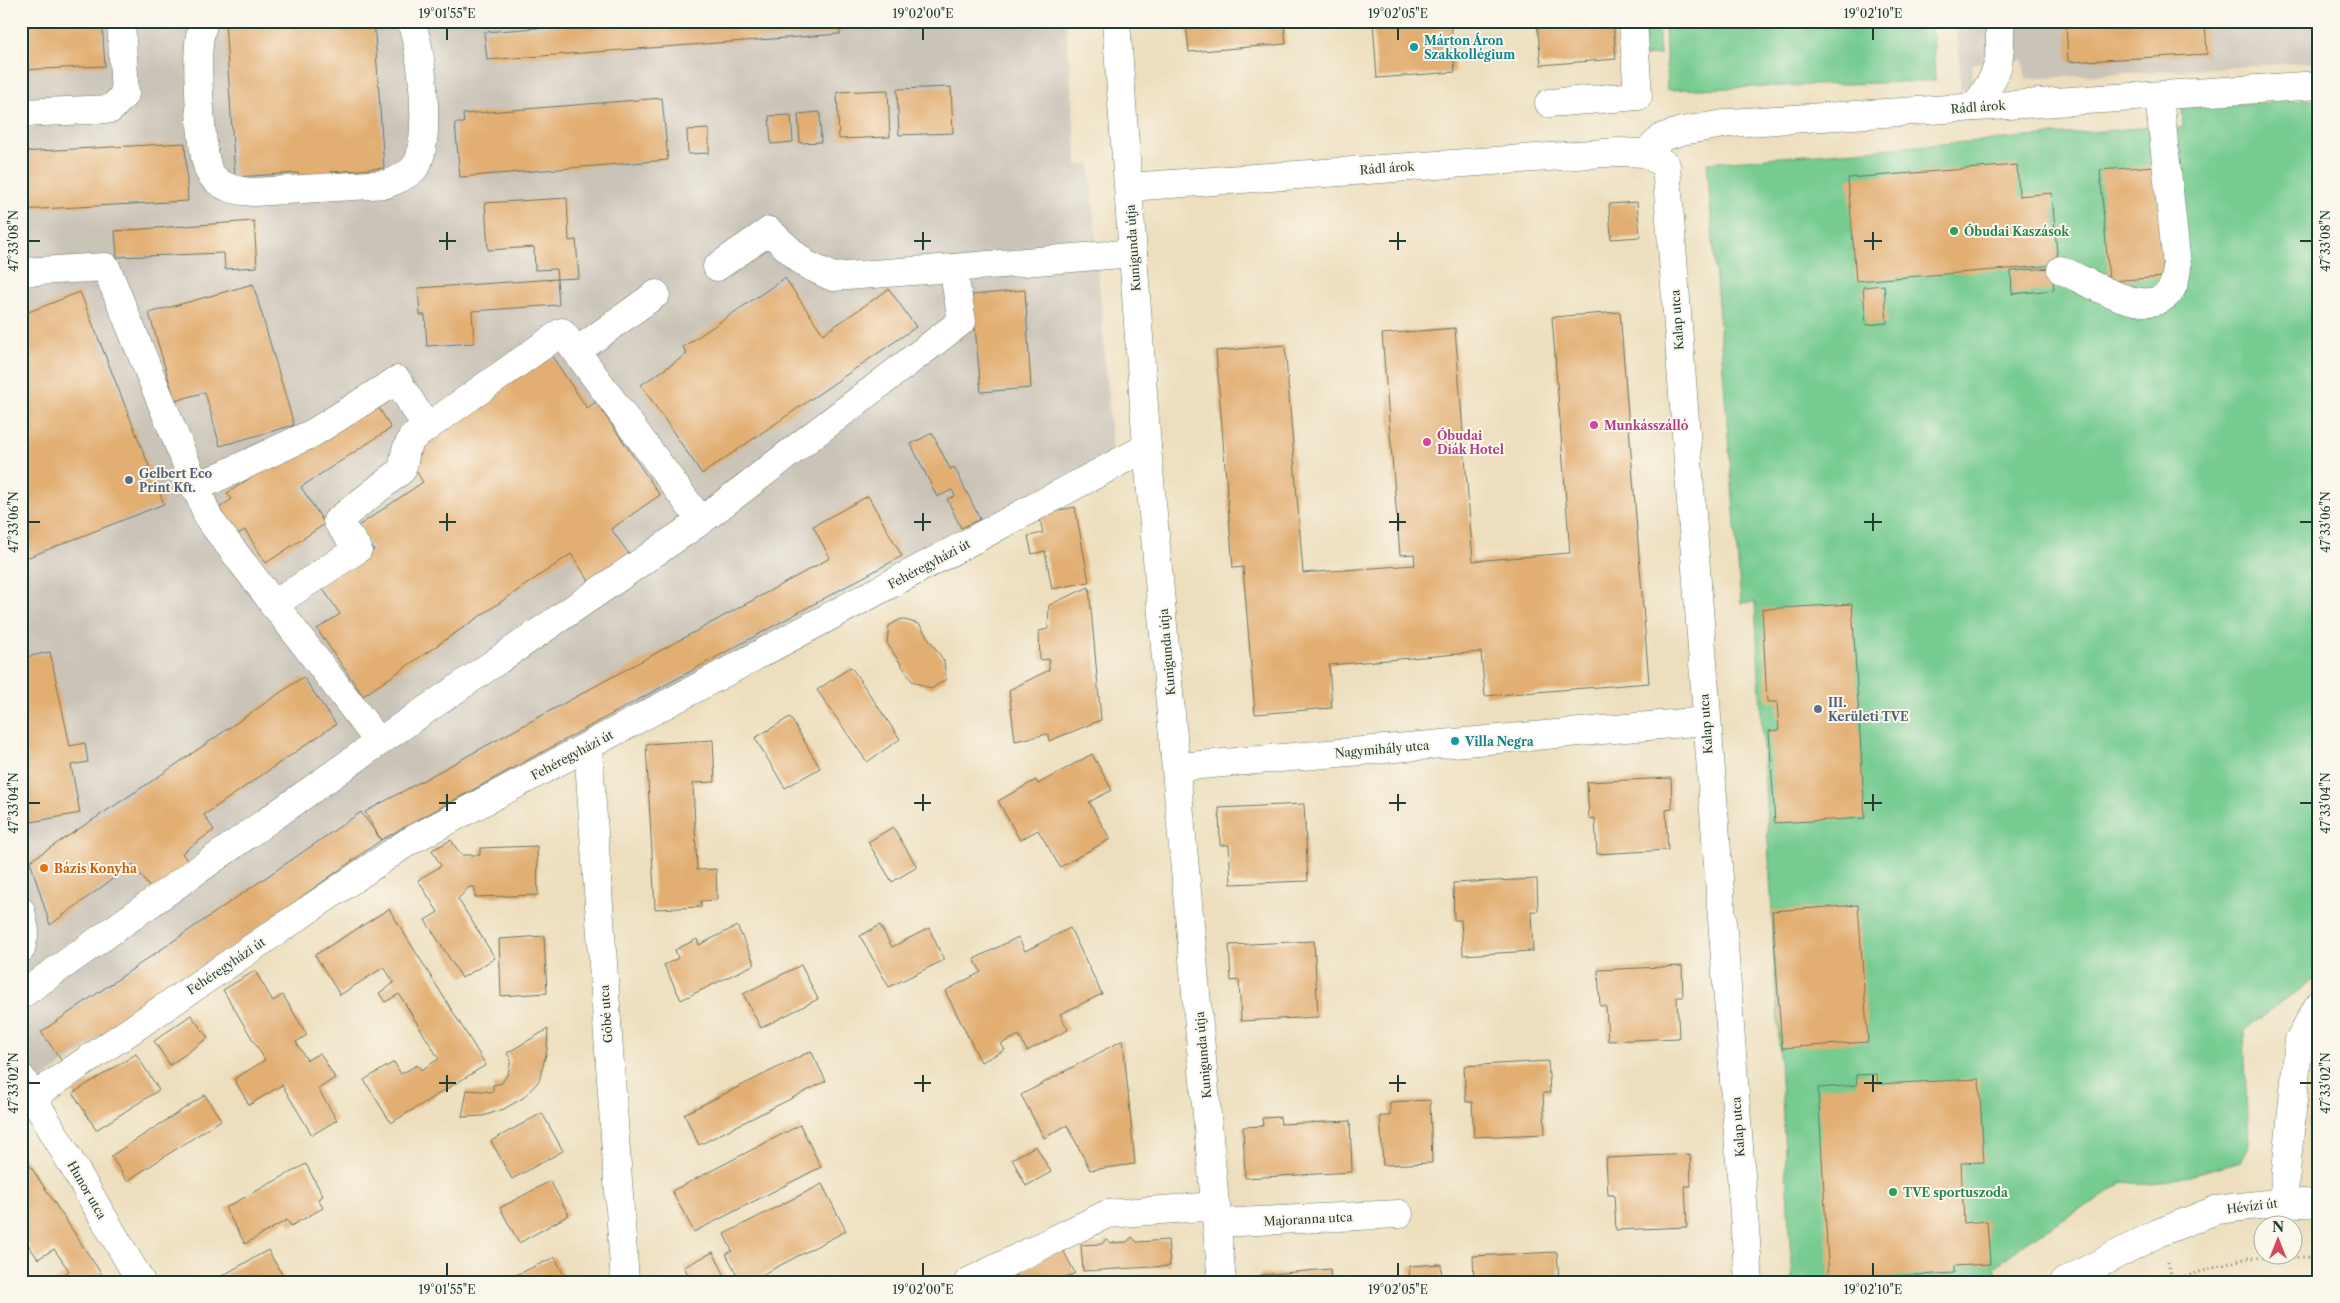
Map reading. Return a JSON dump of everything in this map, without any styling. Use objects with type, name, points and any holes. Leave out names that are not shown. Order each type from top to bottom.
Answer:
[{"type":"street","points":[[21,113],[111,109],[125,94],[121,21]]},
{"type":"street","points":[[204,21],[199,41],[198,65],[204,157],[210,172],[218,182],[233,191],[253,192],[387,184],[405,176],[418,164],[423,145],[424,124],[419,50],[410,21]]},
{"type":"street","name":"Kunigunda útja","points":[[1116,21],[1147,447],[1178,767],[1222,1282]]},
{"type":"street","points":[[1549,103],[1638,96],[1633,21]]},
{"type":"street","points":[[1974,107],[1992,84],[2000,61],[2000,21]]},
{"type":"street","name":"Rádl árok","points":[[1129,187],[1600,153],[1655,159],[1663,137],[1682,131],[1730,123],[2319,85]]},
{"type":"street","points":[[2061,270],[2126,301],[2153,302],[2170,291],[2176,278],[2177,266],[2159,96]]},
{"type":"street","name":"Kalap utca","points":[[1655,159],[1706,721],[1749,1282]]},
{"type":"street","points":[[717,267],[769,231],[805,264],[833,276],[1134,253]]},
{"type":"street","points":[[21,272],[106,267],[209,519],[273,606],[379,742]]},
{"type":"street","points":[[21,995],[379,742],[701,521],[962,322],[952,268]]},
{"type":"street","points":[[576,351],[656,294]]},
{"type":"street","points":[[273,606],[358,549],[337,521],[402,470],[406,450],[412,438],[426,426],[562,332],[701,521]]},
{"type":"street","points":[[195,488],[313,433],[397,380],[426,426]]},
{"type":"street","name":"Fehéregyházi út","points":[[25,1093],[408,842],[1147,447]]},
{"type":"street","name":"Nagymihály utca","points":[[1178,767],[1706,721]]},
{"type":"street","name":"Góbé utca","points":[[588,746],[625,1282]]},
{"type":"street","name":"Hévízi út","points":[[2064,1282],[2158,1233],[2216,1210],[2283,1202],[2299,1040],[2319,1004]]},
{"type":"street","name":"Hunor utca","points":[[25,1093],[141,1282]]},
{"type":"street","points":[[2283,1202],[2319,1204]]},
{"type":"street","name":"Majoranna utca","points":[[968,1282],[1108,1214],[1399,1214]]},
{"type":"path","points":[[2166,1282],[2247,1258],[2319,1257]]},
{"type":"path","points":[[1896,1276],[1897,1282]]},
{"type":"shaded area","points":[[21,21],[1066,21],[1077,165],[1090,163],[1112,451],[385,845],[21,1093]]},
{"type":"shaded area","points":[[1957,21],[2319,21],[2319,62],[2025,79],[2023,60],[2000,61],[1972,64],[1973,82],[1961,92]]},
{"type":"green space","points":[[1642,21],[1658,21],[1660,55],[1643,56]]},
{"type":"green space","points":[[1665,21],[1933,21],[1935,81],[1667,90]]},
{"type":"green space","points":[[2319,99],[2319,976],[2244,1030],[2248,1148],[2241,1161],[2153,1185],[2123,1182],[2100,1198],[2027,1241],[1995,1267],[1999,1282],[1944,1282],[1944,1276],[1870,1282],[1792,1282],[1755,602],[1741,603],[1707,163],[2151,127],[2177,135],[2177,128],[2183,127],[2182,108]]},
{"type":"green space","points":[[2310,1114],[2319,1115],[2319,1160],[2310,1148]]},
{"type":"building","points":[[21,21],[102,21],[105,66],[21,70]]},
{"type":"building","points":[[225,21],[374,21],[384,168],[331,172],[331,179],[298,182],[298,173],[235,177]]},
{"type":"building","points":[[631,21],[839,21],[840,34],[487,60],[484,32]]},
{"type":"building","points":[[1186,21],[1284,21],[1286,44],[1189,52]]},
{"type":"building","name":"Márton Áron Szakkollégium","points":[[1373,21],[1451,21],[1455,72],[1377,78]]},
{"type":"building","name":"Márton Áron Szakkollégium","points":[[1537,21],[1613,21],[1616,59],[1541,65]]},
{"type":"building","points":[[2066,21],[2205,21],[2207,54],[2068,62]]},
{"type":"building","points":[[951,87],[953,133],[899,135],[897,89]]},
{"type":"building","points":[[888,90],[890,137],[839,139],[837,92]]},
{"type":"building","points":[[662,98],[668,160],[460,177],[455,123],[464,123],[463,114]]},
{"type":"building","points":[[820,112],[821,142],[800,143],[798,114]]},
{"type":"building","points":[[791,115],[793,142],[771,144],[769,116]]},
{"type":"building","points":[[709,129],[709,153],[688,154],[687,130]]},
{"type":"building","points":[[185,143],[188,201],[21,210],[21,152]]},
{"type":"building","name":"Óbudai Kaszások","points":[[2017,165],[2019,196],[2052,193],[2058,265],[1856,281],[1848,178]]},
{"type":"building","points":[[2155,166],[2164,277],[2109,281],[2100,170]]},
{"type":"building","points":[[567,198],[569,241],[576,240],[579,278],[557,279],[556,269],[535,270],[534,247],[488,250],[485,203]]},
{"type":"building","points":[[1637,202],[1640,237],[1611,239],[1609,204]]},
{"type":"building","points":[[254,221],[257,267],[225,269],[224,253],[117,257],[115,231]]},
{"type":"building","points":[[2052,268],[2054,290],[2012,294],[2011,271]]},
{"type":"building","points":[[785,278],[823,334],[889,289],[916,327],[702,474],[641,385],[687,354],[683,347]]},
{"type":"building","points":[[557,279],[559,305],[472,311],[474,343],[427,346],[425,315],[420,315],[418,288]]},
{"type":"building","points":[[253,284],[294,425],[220,446],[205,392],[175,401],[149,313]]},
{"type":"building","points":[[1884,285],[1887,323],[1866,325],[1863,287]]},
{"type":"building","points":[[1025,290],[1031,388],[981,392],[972,295]]},
{"type":"building","points":[[80,292],[164,504],[21,560],[21,315]]},
{"type":"building","points":[[1620,312],[1649,683],[1485,696],[1481,652],[1329,665],[1332,708],[1255,714],[1243,567],[1233,568],[1216,351],[1285,345],[1303,573],[1415,565],[1414,554],[1400,555],[1382,334],[1455,328],[1473,561],[1570,553],[1552,317]]},
{"type":"building","points":[[551,355],[587,408],[596,402],[660,495],[611,529],[629,554],[589,581],[571,554],[363,696],[317,629],[340,614],[321,586],[374,550],[358,526],[423,482],[410,461],[421,454],[416,447]]},
{"type":"building","points":[[377,405],[391,428],[301,487],[325,524],[266,563],[245,530],[236,535],[219,508],[232,499],[227,493],[304,443]]},
{"type":"building","points":[[932,433],[950,469],[954,467],[980,519],[961,528],[947,499],[955,496],[952,490],[937,497],[911,444]]},
{"type":"building","points":[[868,496],[902,556],[381,840],[365,812],[830,558],[813,526]]},
{"type":"building","points":[[1075,507],[1089,582],[1052,589],[1045,551],[1032,554],[1028,536],[1043,533],[1039,514]]},
{"type":"building","points":[[1089,587],[1101,720],[1049,741],[1048,734],[1015,741],[1009,690],[1049,670],[1049,659],[1040,660],[1039,631],[1048,629],[1049,605]]},
{"type":"building","name":"III. Kerületi TVE","points":[[1852,604],[1865,818],[1775,823],[1769,731],[1779,730],[1777,702],[1767,702],[1762,609]]},
{"type":"building","points":[[901,619],[919,624],[944,661],[946,679],[931,689],[912,681],[887,643],[889,626]]},
{"type":"building","points":[[50,652],[70,746],[85,743],[88,762],[71,765],[80,813],[21,824],[21,658]]},
{"type":"building","points":[[851,667],[900,739],[867,762],[817,690]]},
{"type":"building","points":[[303,677],[336,724],[204,815],[214,830],[182,853],[192,868],[154,894],[133,864],[50,925],[30,861],[152,781]]},
{"type":"building","points":[[790,717],[820,768],[785,788],[755,738]]},
{"type":"building","points":[[713,740],[715,782],[693,783],[697,870],[716,869],[717,900],[701,901],[701,907],[655,909],[646,744]]},
{"type":"building","points":[[1092,754],[1112,790],[1089,802],[1110,839],[1060,867],[1038,830],[1020,840],[998,801],[1036,780],[1038,784]]},
{"type":"building","points":[[1671,778],[1672,809],[1666,810],[1668,850],[1597,854],[1595,818],[1589,819],[1587,782]]},
{"type":"building","points":[[1304,804],[1308,881],[1231,884],[1229,845],[1220,845],[1219,808]]},
{"type":"building","points":[[361,812],[381,840],[246,937],[62,1061],[41,1032]]},
{"type":"building","points":[[893,827],[917,867],[892,882],[868,842]]},
{"type":"building","points":[[451,840],[461,855],[480,855],[480,848],[537,846],[538,895],[475,897],[475,887],[469,887],[458,899],[495,958],[462,978],[425,920],[438,912],[418,880],[441,866],[432,850]]},
{"type":"building","points":[[1537,879],[1538,911],[1531,911],[1533,951],[1463,955],[1461,920],[1454,920],[1453,883]]},
{"type":"building","points":[[1858,905],[1868,1042],[1782,1048],[1772,911]]},
{"type":"building","points":[[389,909],[486,1065],[391,1123],[364,1080],[394,1062],[401,1074],[417,1065],[421,1070],[439,1059],[399,994],[385,1002],[379,993],[394,983],[384,967],[340,995],[315,955]]},
{"type":"building","points":[[880,925],[892,947],[929,928],[944,960],[889,987],[860,936]]},
{"type":"building","points":[[737,926],[755,964],[681,1000],[664,965],[678,958],[675,950],[697,939],[699,945]]},
{"type":"building","points":[[1070,928],[1102,994],[1060,1014],[1068,1030],[1027,1051],[1019,1035],[1001,1044],[1005,1050],[981,1062],[945,991],[981,972],[974,959],[1018,937],[1025,951]]},
{"type":"building","points":[[544,936],[547,993],[501,996],[499,939]]},
{"type":"building","points":[[1314,941],[1318,1017],[1241,1021],[1239,980],[1231,981],[1229,945]]},
{"type":"building","points":[[801,965],[818,999],[761,1028],[743,994]]},
{"type":"building","points":[[1682,966],[1683,997],[1677,997],[1679,1038],[1608,1041],[1606,1006],[1600,1006],[1598,970]]},
{"type":"building","points":[[255,971],[273,1001],[283,995],[307,1035],[296,1042],[307,1060],[320,1053],[335,1078],[318,1089],[337,1120],[312,1135],[282,1085],[249,1105],[234,1079],[265,1060],[223,990]]},
{"type":"building","points":[[191,1015],[208,1038],[170,1065],[154,1041]]},
{"type":"building","points":[[548,1029],[547,1050],[539,1081],[523,1098],[504,1109],[483,1116],[462,1117],[467,1090],[493,1092],[493,1085],[502,1083],[508,1073],[511,1060],[507,1053]]},
{"type":"building","points":[[1123,1040],[1135,1164],[1090,1170],[1067,1125],[1044,1138],[1021,1095]]},
{"type":"building","points":[[811,1051],[826,1081],[699,1145],[684,1114]]},
{"type":"building","points":[[136,1054],[159,1090],[96,1130],[73,1093]]},
{"type":"building","points":[[1548,1061],[1550,1093],[1543,1093],[1545,1134],[1474,1137],[1472,1102],[1466,1102],[1464,1066]]},
{"type":"building","name":"TVE sportuszoda","points":[[1877,1074],[1878,1084],[1979,1079],[1984,1162],[1961,1163],[1964,1223],[1987,1221],[1990,1264],[1954,1266],[1954,1273],[1829,1280],[1818,1088],[1857,1085],[1856,1075]]},
{"type":"building","points":[[205,1095],[221,1120],[127,1181],[111,1156]]},
{"type":"building","points":[[1430,1100],[1432,1163],[1383,1165],[1380,1116],[1390,1116],[1390,1102]]},
{"type":"building","points":[[542,1113],[563,1151],[512,1179],[491,1141]]},
{"type":"building","points":[[1280,1117],[1281,1124],[1350,1121],[1352,1172],[1245,1178],[1243,1127],[1263,1126],[1262,1118]]},
{"type":"building","points":[[800,1125],[821,1167],[694,1232],[672,1191]]},
{"type":"building","points":[[1036,1146],[1051,1172],[1026,1186],[1012,1159]]},
{"type":"building","points":[[21,1152],[104,1278],[99,1282],[52,1282],[69,1271],[54,1249],[38,1259],[21,1234]]},
{"type":"building","points":[[1690,1154],[1691,1186],[1685,1186],[1687,1227],[1616,1230],[1614,1195],[1608,1195],[1606,1158]]},
{"type":"building","points":[[306,1164],[323,1196],[318,1199],[323,1208],[291,1226],[287,1220],[245,1244],[225,1208]]},
{"type":"building","points":[[550,1181],[569,1215],[519,1243],[500,1208]]},
{"type":"building","points":[[822,1184],[846,1231],[748,1282],[741,1282],[726,1254],[732,1251],[724,1234]]},
{"type":"building","points":[[1132,1237],[1137,1242],[1168,1240],[1170,1266],[1083,1271],[1081,1245],[1102,1244],[1106,1239],[1111,1243],[1127,1242]]},
{"type":"building","points":[[268,1250],[286,1282],[211,1282]]},
{"type":"building","points":[[1063,1250],[1075,1273],[1058,1282],[1001,1282],[1018,1274],[1017,1271],[1024,1267],[1026,1269],[1040,1262],[1040,1259]]},
{"type":"building","points":[[713,1252],[728,1282],[692,1282],[684,1267]]},
{"type":"building","points":[[1557,1252],[1559,1282],[1474,1282],[1473,1256]]},
{"type":"building","points":[[555,1257],[567,1282],[501,1282]]},
{"type":"building","points":[[1441,1264],[1442,1282],[1410,1282],[1409,1266]]},
{"type":"building","points":[[1330,1269],[1331,1282],[1261,1282],[1260,1275]]},
{"type":"place","name":"Márton Áron Szakkollégium","points":[[1414,47]]},
{"type":"place","name":"Óbudai Kaszások","points":[[1954,231]]},
{"type":"place","name":"Munkásszálló","points":[[1594,425]]},
{"type":"place","name":"Óbudai Diák Hotel","points":[[1427,442]]},
{"type":"place","name":"Gelbert Eco Print Kft.","points":[[129,480]]},
{"type":"place","name":"III. Kerületi TVE","points":[[1818,709]]},
{"type":"place","name":"Villa Negra","points":[[1455,741]]},
{"type":"place","name":"Bázis Konyha","points":[[44,868]]},
{"type":"place","name":"TVE sportuszoda","points":[[1893,1192]]}]
